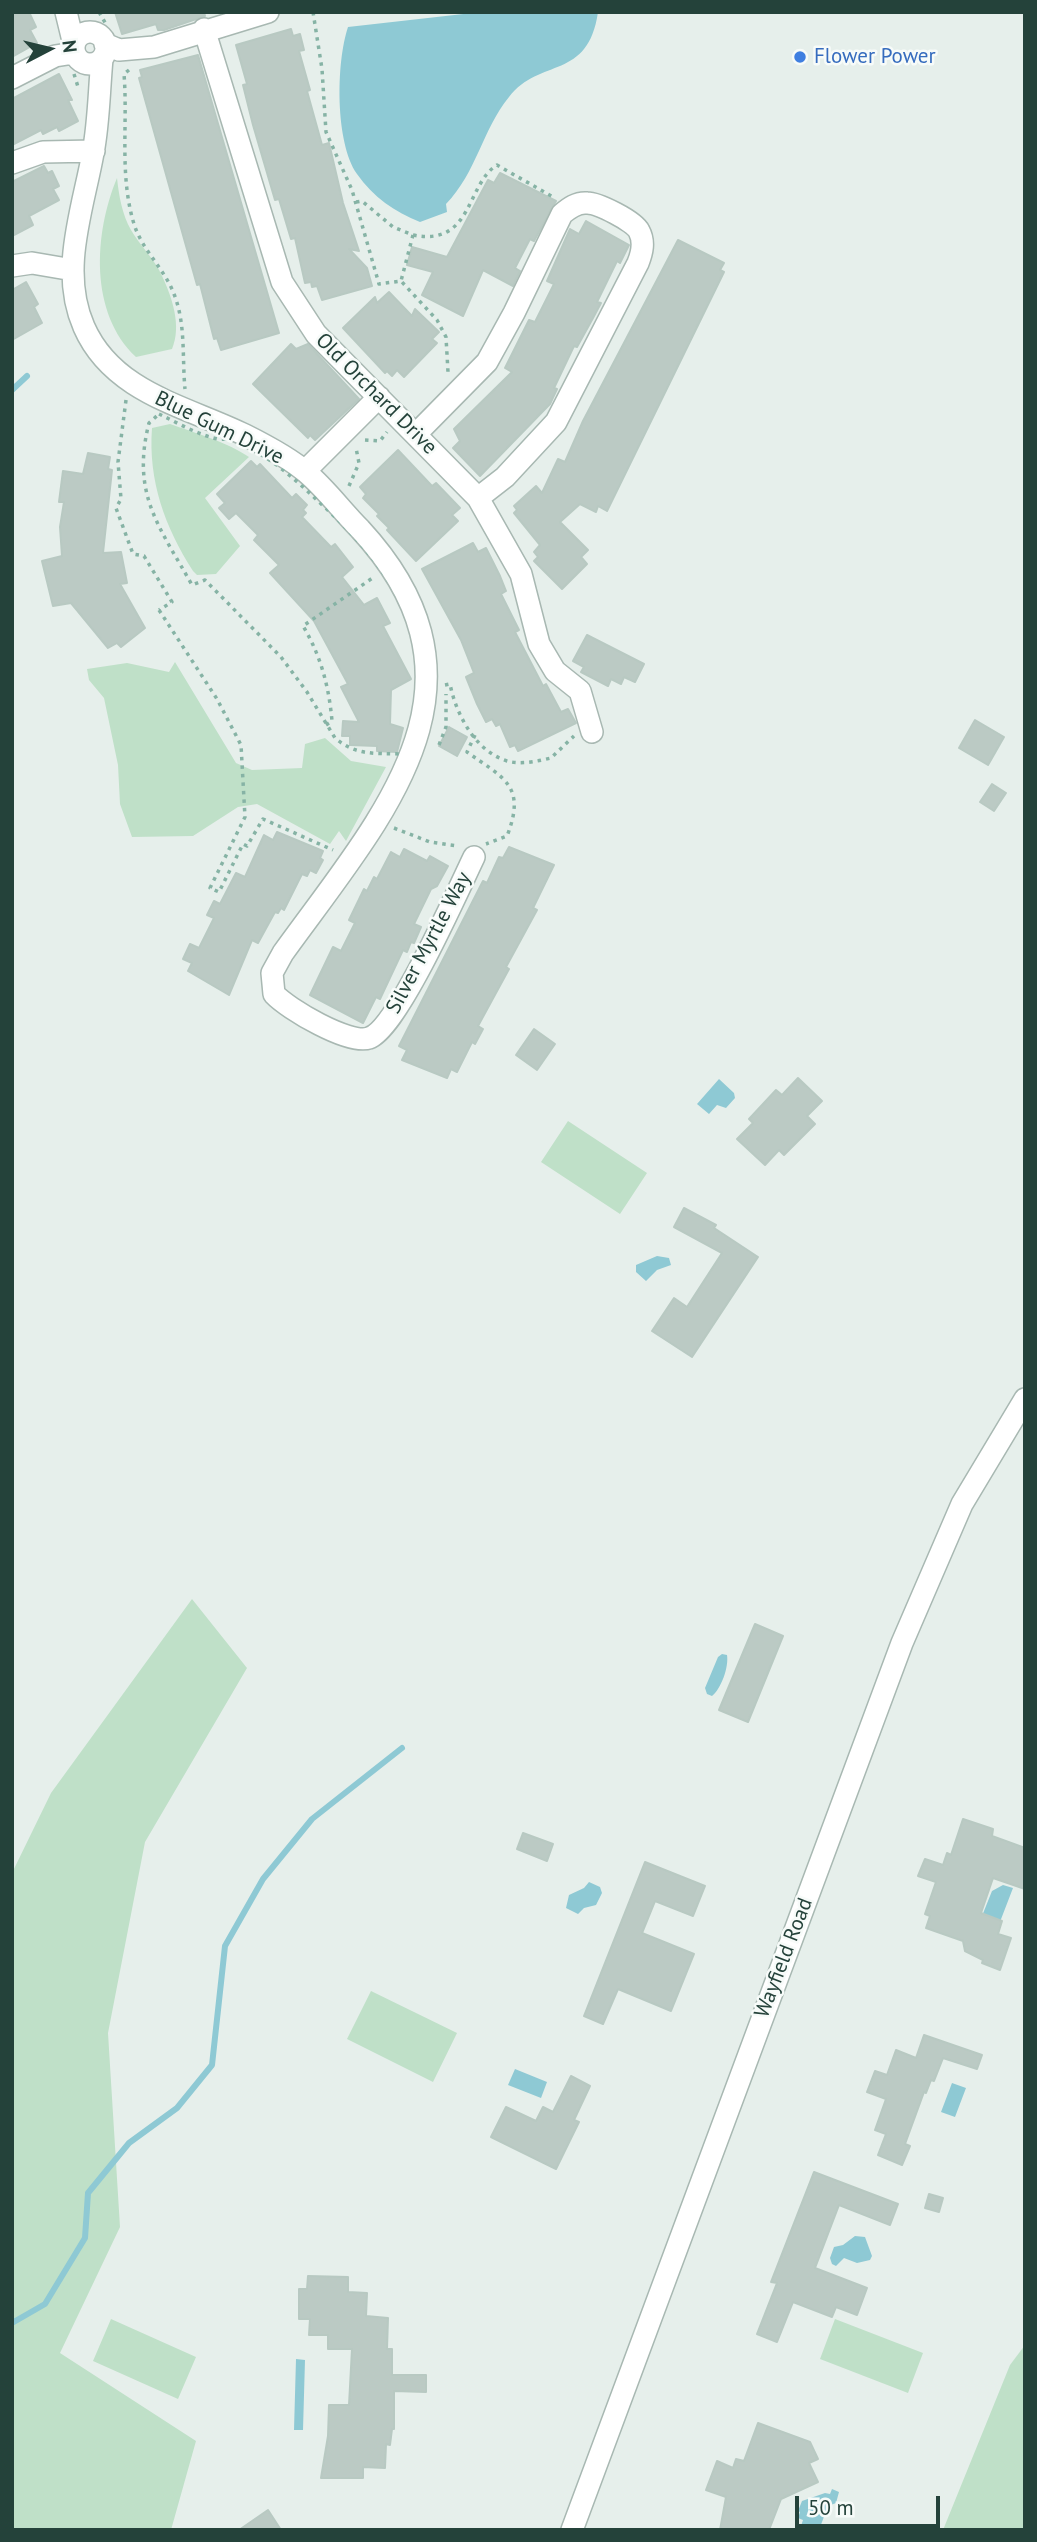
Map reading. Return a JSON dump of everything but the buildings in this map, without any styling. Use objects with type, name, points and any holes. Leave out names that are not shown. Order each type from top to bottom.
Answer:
[{"type":"street","name":"Blue Gum Drive","points":[[66,12],[92,52],[89,97],[94,151],[73,270],[77,305],[83,326],[95,348],[119,375],[141,389],[246,436],[305,471],[383,555],[404,586],[418,621],[427,681],[422,723],[380,833],[283,953],[272,973],[274,994]]},
{"type":"street","points":[[85,12],[92,52]]},
{"type":"street","points":[[12,78],[55,56],[155,47],[204,29],[268,12]]},
{"type":"street","name":"Old Orchard Drive","points":[[204,29],[276,271],[308,324],[478,498],[521,573],[539,644],[555,671],[580,691],[585,731]]},
{"type":"street","points":[[12,163],[43,152],[94,151]]},
{"type":"street","points":[[416,434],[486,362],[514,313],[562,214],[569,208],[588,203],[633,222],[640,233],[643,249],[638,263],[556,422],[505,477],[478,498]]},
{"type":"street","points":[[12,266],[32,263],[73,270]]},
{"type":"street","points":[[305,471],[379,397]]},
{"type":"street","name":"Silver Myrtle Way","points":[[274,994],[286,1006],[354,1040],[370,1038],[386,1026],[402,1000],[471,849]]},
{"type":"street","name":"Wayfield Road","points":[[572,2530],[902,1643],[962,1504],[1025,1399]]},
{"type":"path","points":[[313,12],[322,69],[326,132],[355,203],[379,284],[401,281]]},
{"type":"path","points":[[89,97],[73,72],[92,52]]},
{"type":"path","points":[[134,67],[124,74],[128,111],[124,135],[126,182],[138,233],[163,271],[174,295],[182,335],[186,395]]},
{"type":"path","points":[[355,203],[362,201],[393,228],[413,235],[430,236],[451,228],[465,215],[488,172],[497,166],[561,201]]},
{"type":"path","points":[[401,281],[413,235]]},
{"type":"path","points":[[401,281],[437,320],[446,337],[451,381]]},
{"type":"path","points":[[122,391],[126,404],[118,462],[121,499],[116,508],[133,554],[144,556],[173,602],[159,610],[217,699],[241,745],[245,817],[209,888],[219,892],[243,844],[247,846],[263,819],[341,854]]},
{"type":"path","points":[[159,414],[216,439],[232,439],[282,468],[364,544],[384,570],[401,597],[411,625],[419,666],[410,737],[401,754],[358,753],[335,738],[307,692],[281,657],[205,580],[192,585],[161,535],[141,475],[149,423],[159,414]]},
{"type":"path","points":[[341,488],[347,490],[359,463],[357,443],[363,440],[380,441],[392,425]]},
{"type":"path","points":[[326,725],[332,721],[327,685],[314,644],[303,626],[384,570]]},
{"type":"path","points":[[439,745],[448,713],[443,686],[450,684],[462,724],[508,761],[531,762],[551,758],[585,731]]},
{"type":"path","points":[[380,833],[394,827],[430,842],[471,849],[507,836],[514,807],[507,779],[467,752],[475,735]]},
{"type":"green space","points":[[117,178],[125,218],[159,270],[169,293],[176,321],[172,349],[136,357],[121,339],[110,318],[103,296],[100,272],[104,223]]},
{"type":"green space","points":[[170,424],[221,443],[249,457],[205,498],[240,546],[216,574],[197,575],[193,571],[174,538],[160,503],[153,467],[152,428]]},
{"type":"green space","points":[[175,662],[236,763],[252,770],[302,768],[305,744],[325,738],[351,761],[386,767],[346,841],[339,831],[330,844],[257,804],[238,807],[193,836],[132,837],[120,804],[118,765],[104,698],[89,680],[87,669],[127,663],[169,672]]},
{"type":"green space","points":[[568,1121],[647,1173],[620,1214],[541,1162]]},
{"type":"green space","points":[[192,1599],[247,1668],[145,1842],[108,2033],[120,2227],[60,2353],[196,2441],[171,2530],[12,2530],[12,1873],[51,1793]]},
{"type":"green space","points":[[371,1991],[457,2033],[433,2082],[347,2039]]},
{"type":"green space","points":[[111,2319],[196,2357],[178,2399],[93,2361]]},
{"type":"green space","points":[[835,2319],[923,2353],[908,2393],[820,2359]]},
{"type":"green space","points":[[1025,2345],[1025,2530],[943,2530],[1010,2365]]},
{"type":"water","points":[[481,12],[598,12],[593,34],[574,59],[521,85],[509,97],[492,123],[457,192],[446,204],[447,212],[420,222],[402,214],[377,197],[357,174],[350,160],[341,123],[340,102],[341,61],[348,27]]},
{"type":"water","points":[[719,1079],[734,1093],[735,1098],[726,1108],[717,1105],[709,1114],[697,1104]]},
{"type":"water","points":[[657,1256],[669,1258],[671,1265],[657,1270],[646,1281],[636,1272],[636,1265]]},
{"type":"water","points":[[727,1655],[726,1671],[712,1696],[707,1694],[705,1688],[718,1657]]},
{"type":"water","points":[[589,1882],[600,1887],[602,1893],[596,1905],[584,1908],[578,1914],[566,1908],[569,1895],[584,1888]]},
{"type":"water","points":[[1003,1885],[1013,1888],[998,1927],[980,1921],[992,1891]]},
{"type":"water","points":[[515,2069],[547,2082],[541,2098],[508,2085]]},
{"type":"water","points":[[952,2083],[966,2088],[955,2117],[941,2112]]},
{"type":"water","points":[[855,2236],[865,2237],[872,2256],[870,2260],[857,2263],[844,2258],[836,2266],[832,2264],[830,2258],[834,2247],[843,2245]]},
{"type":"water","points":[[296,2359],[305,2360],[303,2430],[294,2430]]},
{"type":"water","points":[[832,2489],[839,2492],[836,2503],[828,2506],[819,2530],[801,2526],[803,2520],[798,2518],[798,2511],[802,2501],[825,2493],[830,2494]]},
{"type":"waterway","points":[[12,390],[27,376]]},
{"type":"waterway","points":[[12,2323],[45,2304],[85,2238],[88,2193],[129,2143],[177,2108],[212,2065],[225,1946],[263,1879],[312,1819],[402,1748]]},
{"type":"place","name":"Flower Power","points":[[800,57]]}]
